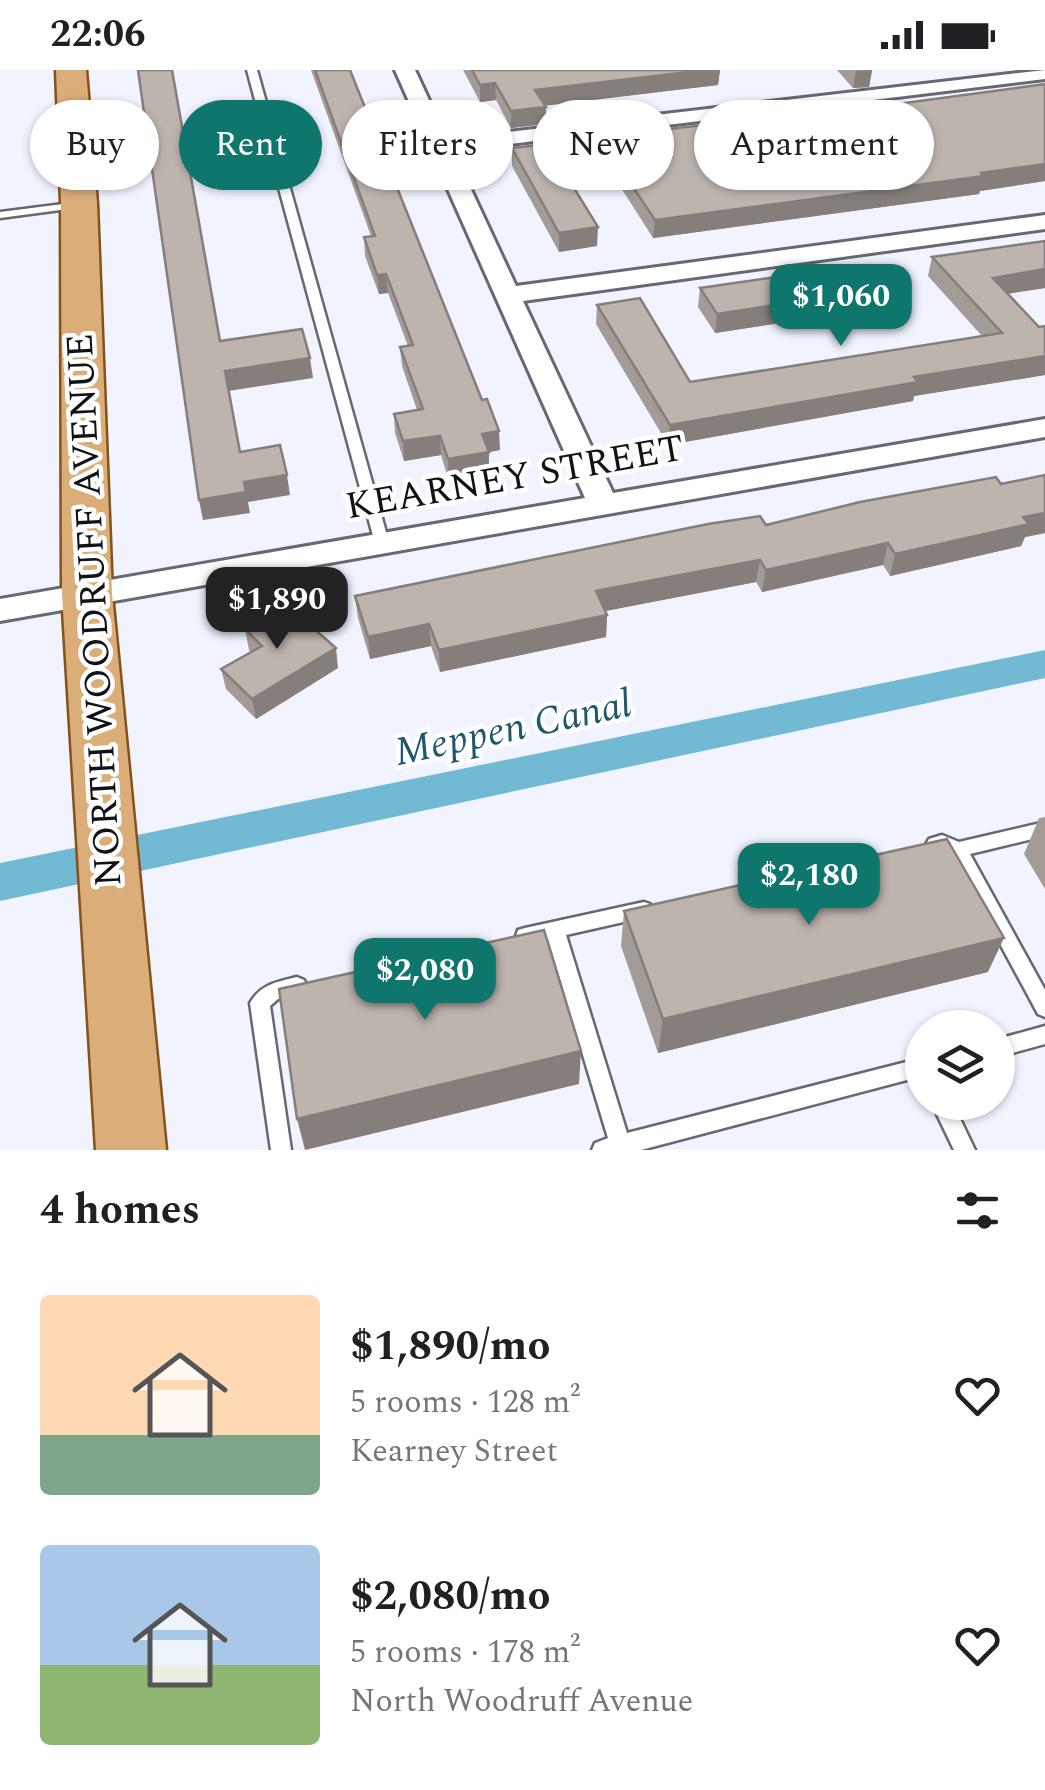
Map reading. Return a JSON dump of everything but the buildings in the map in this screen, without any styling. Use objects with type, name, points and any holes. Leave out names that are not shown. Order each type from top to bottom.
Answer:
[{"type":"main road","name":"NORTH WOODRUFF AVENUE","points":[[71,70],[79,205],[88,594],[131,1150]]},
{"type":"street","points":[[405,70],[419,100]]},
{"type":"street","points":[[513,137],[1045,73]]},
{"type":"street","points":[[460,190],[602,502]]},
{"type":"street","points":[[508,296],[1045,222]]},
{"type":"street","name":"KEARNEY STREET","points":[[0,610],[602,502],[1045,428]]},
{"type":"lane","points":[[252,70],[382,542]]},
{"type":"lane","points":[[0,215],[79,205]]},
{"type":"lane","points":[[958,850],[1045,829]]},
{"type":"lane","points":[[923,847],[942,842],[958,850],[1045,1008]]},
{"type":"lane","points":[[499,942],[671,904]]},
{"type":"lane","points":[[556,930],[615,1148],[905,1071]]},
{"type":"lane","points":[[281,1150],[260,1003],[273,991],[311,983]]},
{"type":"lane","points":[[1015,1043],[1045,1035]]},
{"type":"lane","points":[[950,1120],[966,1150]]},
{"type":"waterway","name":"Meppen Canal","points":[[0,882],[1045,664]]}]
